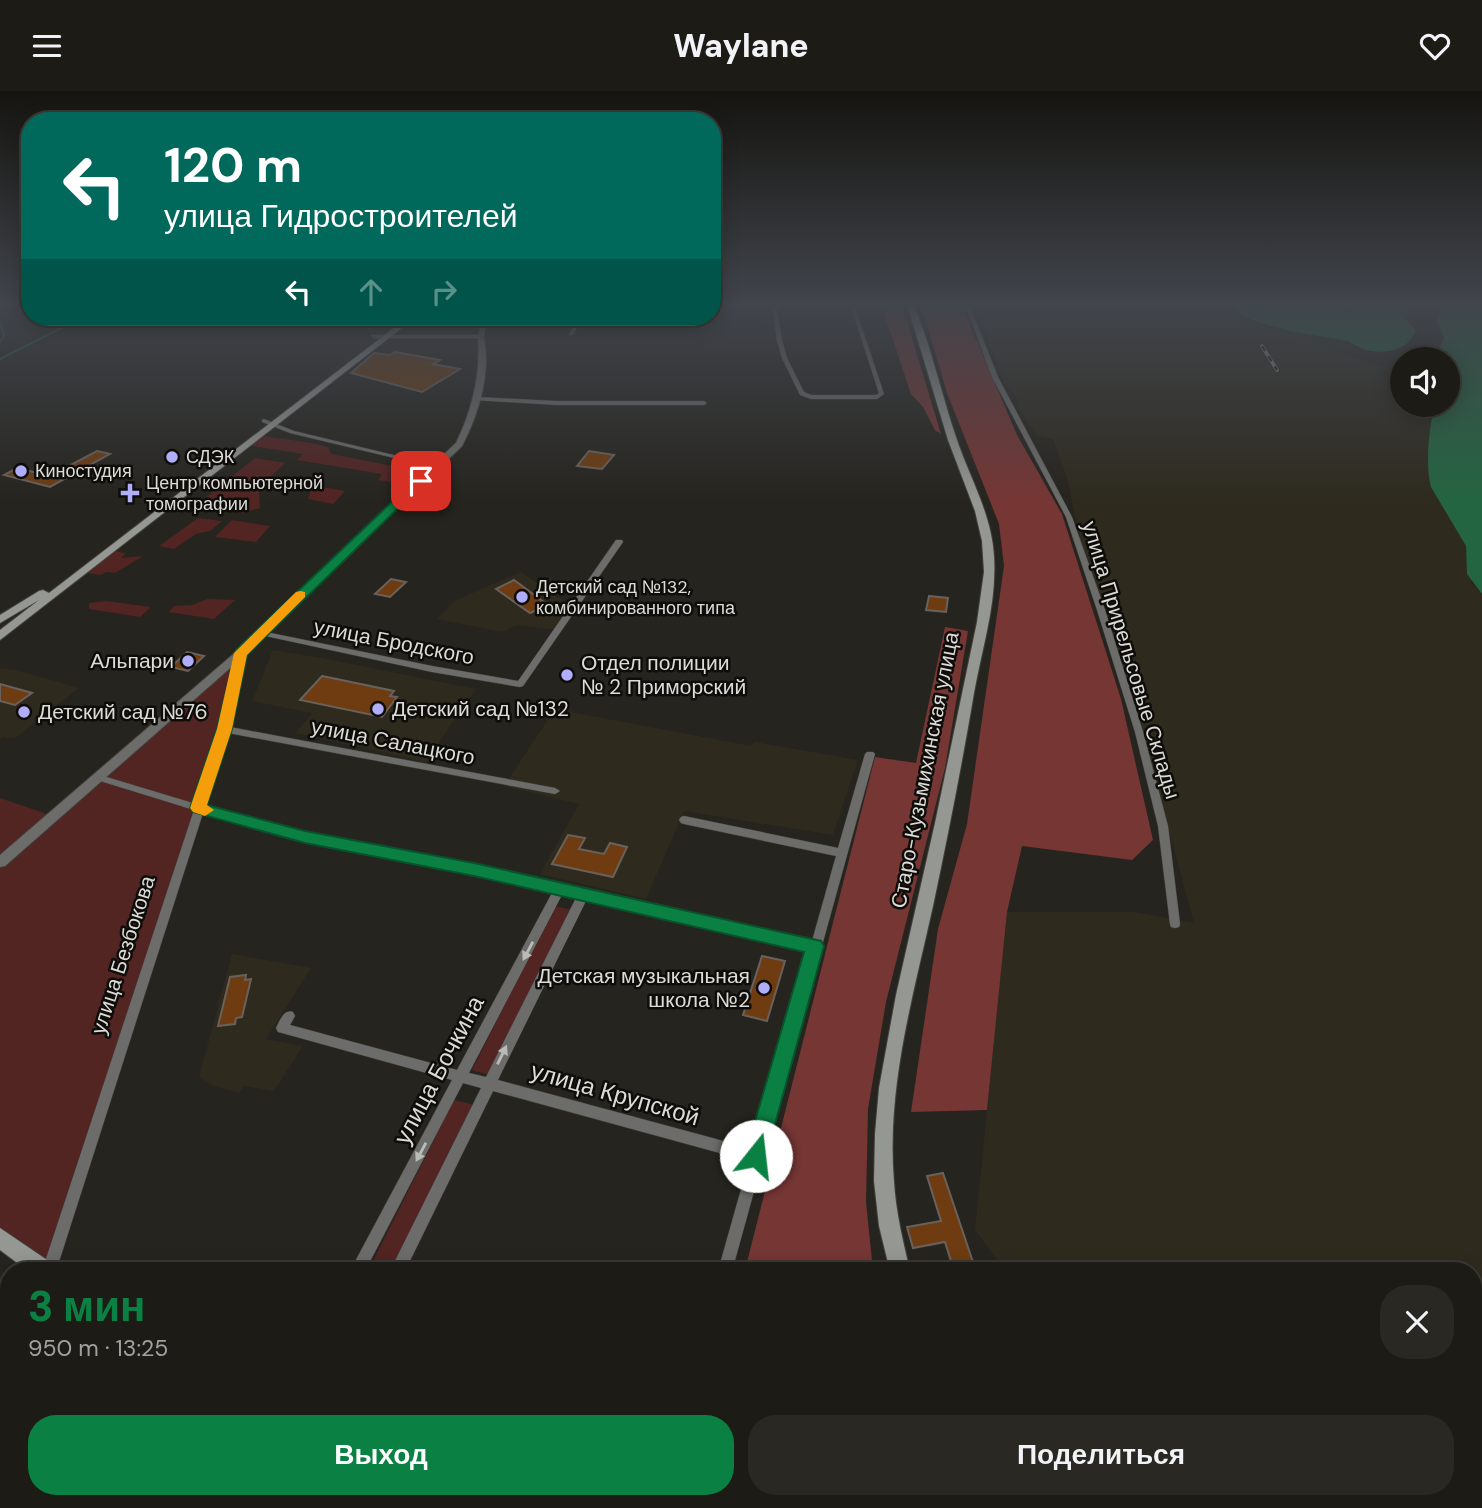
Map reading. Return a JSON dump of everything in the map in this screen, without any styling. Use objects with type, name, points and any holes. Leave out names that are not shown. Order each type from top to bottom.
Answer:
[{"type":"main road","points":[[0,636],[332,370]]},
{"type":"main road","points":[[0,627],[267,423],[341,370]]},
{"type":"main road","name":"Старо-Кузьмихинская улица","points":[[895,1262],[886,1215],[882,1172],[888,1099],[905,994],[954,771],[984,603],[989,557],[982,513],[953,442],[931,370]]},
{"type":"main road","points":[[0,620],[53,587]]},
{"type":"main road","points":[[0,1238],[34,1262]]},
{"type":"street","points":[[0,862],[241,653],[453,452],[464,434],[476,399],[481,370]]},
{"type":"street","points":[[791,370],[800,394],[810,397],[877,397],[882,393],[874,370]]},
{"type":"street","name":"улица Прирельсовые Склады","points":[[992,370],[1069,517],[1101,611],[1139,732],[1163,826],[1175,924]]},
{"type":"street","points":[[476,399],[565,403],[704,403]]},
{"type":"street","points":[[267,423],[436,466]]},
{"type":"street","points":[[424,463],[453,452]]},
{"type":"street","name":"улица Бродского","points":[[261,633],[432,669],[520,684],[619,542]]},
{"type":"street","name":"улица Безбокова","points":[[50,1262],[225,729],[241,653]]},
{"type":"street","name":"улица Салацкого","points":[[225,729],[555,791]]},
{"type":"street","points":[[727,1262],[870,754]]},
{"type":"street","points":[[100,778],[305,837],[474,870],[815,946]]},
{"type":"street","points":[[684,820],[842,853]]},
{"type":"street","name":"улица Бочкина","points":[[362,1262],[559,890]]},
{"type":"street","points":[[401,1262],[583,895]]},
{"type":"street","name":"улица Крупской","points":[[289,1016],[282,1028],[756,1156]]},
{"type":"shaded area","points":[[903,370],[922,370],[941,434],[935,430],[923,407],[911,394]]},
{"type":"shaded area","points":[[940,370],[989,370],[1017,435],[1062,514],[1121,699],[1153,840],[1132,860],[1022,846],[1007,912],[987,1110],[911,1112],[938,929],[967,824],[1004,566],[999,524]]},
{"type":"shaded area","points":[[1000,370],[1390,370],[1390,417],[1432,417],[1430,482],[1466,546],[1467,569],[1472,583],[1482,594],[1482,1262],[999,1262],[975,1230],[1007,912],[1135,912],[1194,923],[1131,690],[1080,538],[1067,478],[1053,439],[1036,435],[1018,407],[1019,401],[1004,382]]},
{"type":"shaded area","points":[[1460,370],[1482,370],[1482,594],[1467,574],[1466,546],[1431,487],[1428,445],[1432,417],[1460,417]]},
{"type":"shaded area","points":[[266,436],[320,445],[328,447],[331,454],[424,472],[416,479],[398,476],[396,483],[378,480],[382,474],[297,460],[303,454],[253,446],[252,442]]},
{"type":"shaded area","points":[[255,458],[285,463],[259,488],[260,508],[242,513],[207,509],[189,511]]},
{"type":"shaded area","points":[[313,485],[345,491],[333,504],[308,499]]},
{"type":"shaded area","points":[[198,518],[222,521],[210,531],[196,534],[174,549],[159,546]]},
{"type":"shaded area","points":[[232,520],[270,526],[256,542],[215,537]]},
{"type":"shaded area","points":[[114,551],[126,553],[121,558],[143,556],[115,573],[87,573]]},
{"type":"shaded area","points":[[521,572],[574,608],[557,630],[517,625],[502,632],[437,619],[454,601]]},
{"type":"shaded area","points":[[207,599],[235,600],[214,619],[169,612],[174,606],[192,605]]},
{"type":"shaded area","points":[[107,601],[151,607],[140,617],[89,609],[89,603]]},
{"type":"shaded area","points":[[945,627],[968,631],[945,768],[886,1002],[868,1109],[866,1202],[872,1262],[747,1262],[875,757],[916,763]]},
{"type":"shaded area","name":"Детский сад №132","points":[[273,650],[476,689],[425,762],[296,733],[312,713],[252,701]]},
{"type":"shaded area","points":[[241,653],[225,729],[52,1262],[37,1262],[0,1238],[0,862]]},
{"type":"shaded area","name":"Детский сад №76","points":[[0,668],[79,688],[14,739],[0,739]]},
{"type":"shaded area","points":[[555,709],[751,746],[755,742],[858,760],[833,835],[684,811],[646,899],[540,874],[579,804],[504,786]]},
{"type":"shaded area","points":[[0,798],[50,815],[0,854]]},
{"type":"shaded area","points":[[554,906],[573,910],[493,1076],[472,1070]]},
{"type":"shaded area","points":[[232,954],[311,968],[266,1039],[303,1046],[274,1091],[244,1086],[239,1093],[212,1085],[199,1077]]},
{"type":"shaded area","points":[[454,1100],[475,1105],[399,1262],[373,1262]]},
{"type":"building","points":[[354,370],[458,370],[422,392],[351,373]]},
{"type":"building","name":"Киностудия","points":[[97,451],[110,454],[50,487],[4,475],[17,468],[50,476]]},
{"type":"building","points":[[589,451],[614,455],[602,469],[577,466]]},
{"type":"building","points":[[391,579],[406,582],[390,597],[375,594]]},
{"type":"building","name":"Детский сад №132, комбинированного типа","points":[[514,580],[548,605],[530,613],[496,589]]},
{"type":"building","points":[[929,596],[948,598],[946,612],[926,610]]},
{"type":"building","name":"Альпари","points":[[187,652],[204,656],[188,671],[171,667]]},
{"type":"building","points":[[322,676],[394,691],[390,696],[397,697],[382,717],[300,700]]},
{"type":"building","points":[[0,684],[32,693],[15,705],[0,701]]},
{"type":"building","points":[[568,835],[585,838],[579,849],[604,854],[610,843],[627,847],[613,877],[552,864]]},
{"type":"building","name":"Детская музыкальная школа №2","points":[[762,956],[785,961],[767,1021],[743,1015]]},
{"type":"building","points":[[246,975],[245,980],[251,979],[242,1017],[236,1018],[235,1024],[218,1026],[230,977]]},
{"type":"building","points":[[943,1173],[973,1262],[951,1262],[945,1242],[913,1248],[907,1227],[941,1221],[927,1176]]},
{"type":"slow traffic","points":[[205,810],[198,808],[225,729],[241,653],[300,595]]},
{"type":"place","name":"СДЭК","points":[[172,457]]},
{"type":"place","name":"Киностудия","points":[[21,471]]},
{"type":"place","name":"Центр компьютерной томографии","points":[[130,493]]},
{"type":"place","name":"Детский сад №132, комбинированного типа","points":[[522,597]]},
{"type":"place","name":"Альпари","points":[[188,661]]},
{"type":"place","name":"Отдел полиции № 2 Приморский","points":[[567,675]]},
{"type":"place","name":"Детский сад №132","points":[[378,709]]},
{"type":"place","name":"Детский сад №76","points":[[24,712]]},
{"type":"place","name":"Детская музыкальная школа №2","points":[[764,988]]},
{"type":"route","points":[[421,481],[241,653],[225,729],[198,808],[305,837],[474,870],[681,919],[815,946],[756,1156]]}]
